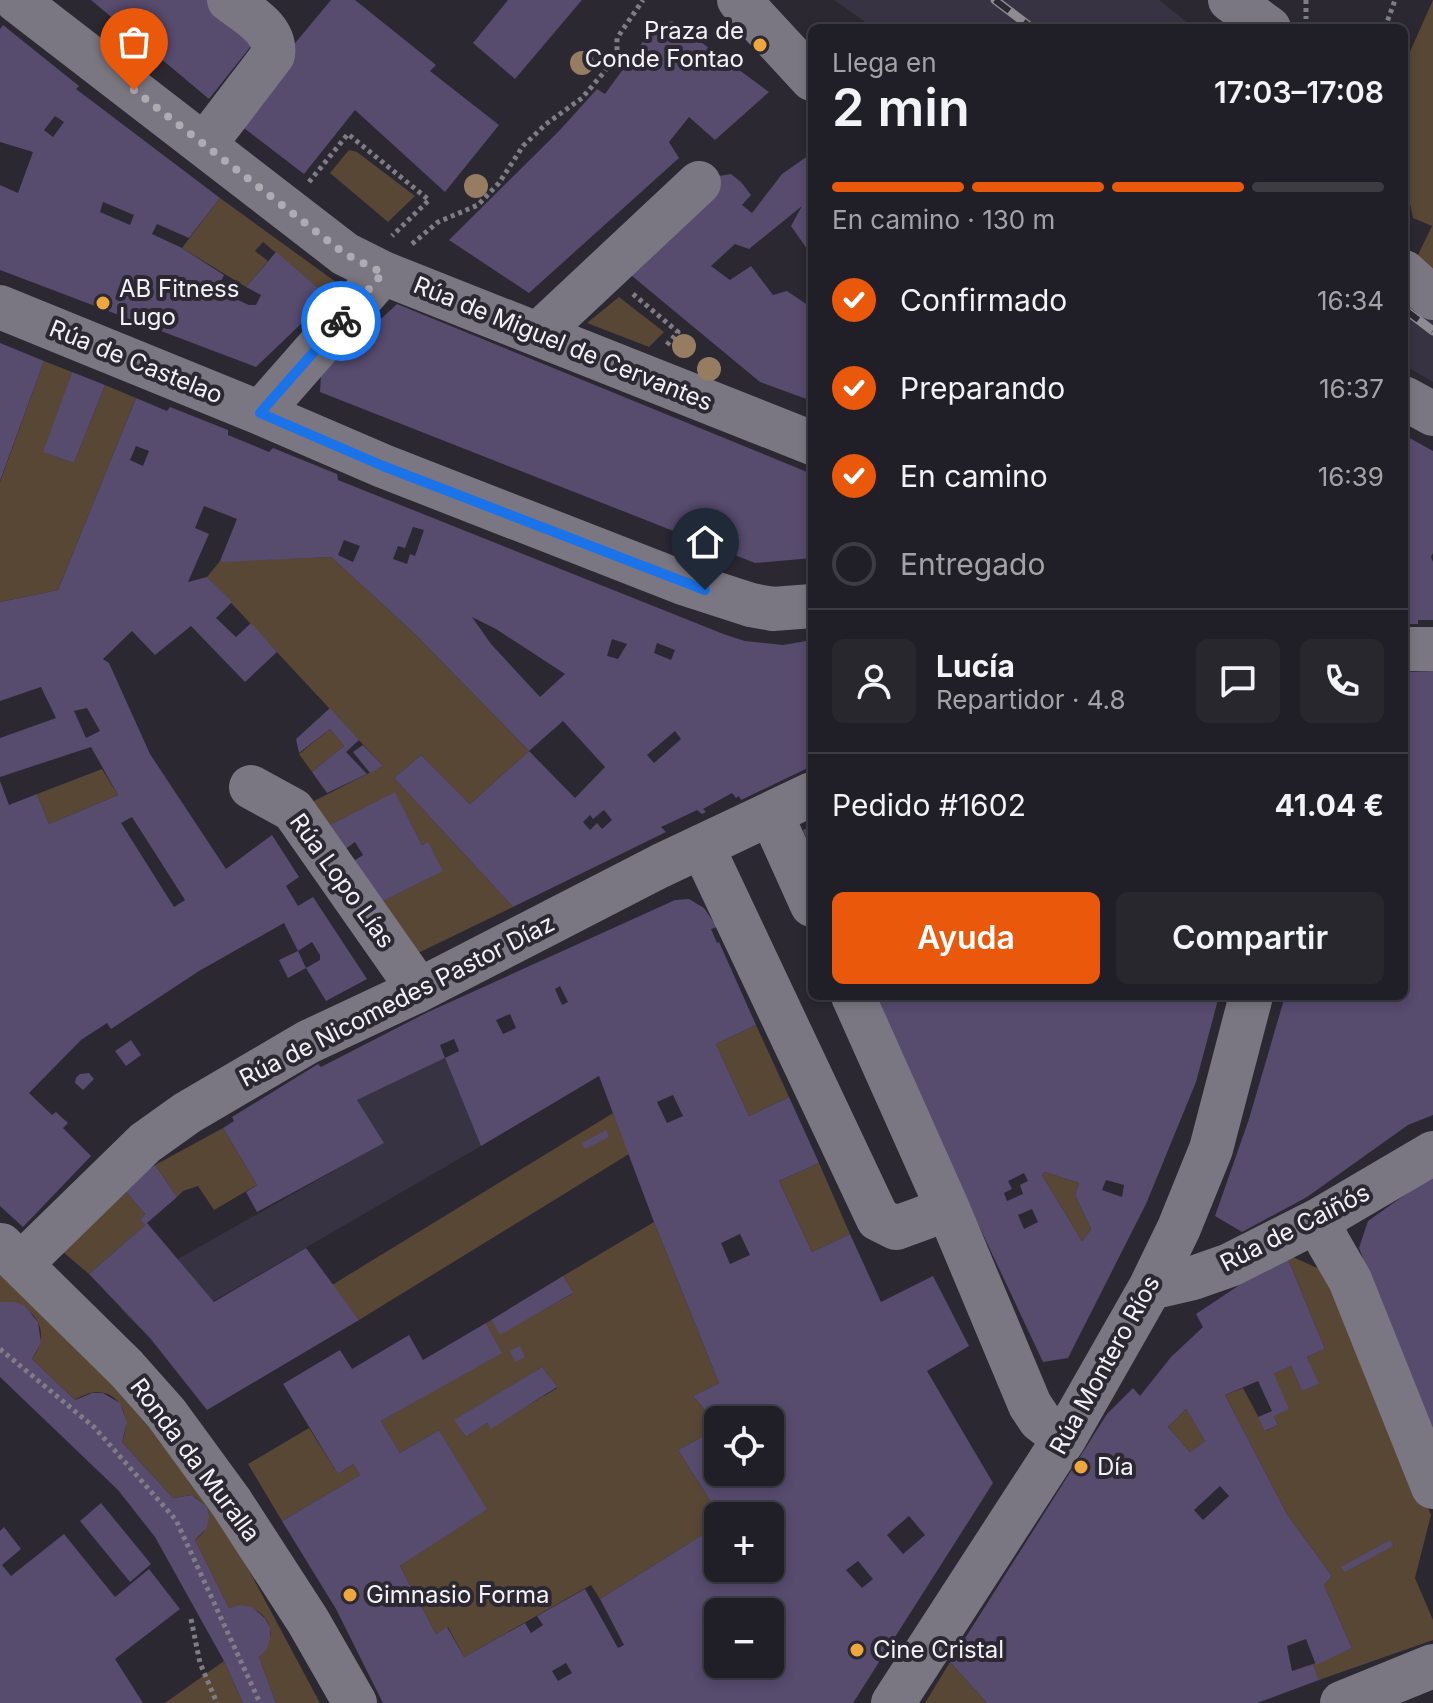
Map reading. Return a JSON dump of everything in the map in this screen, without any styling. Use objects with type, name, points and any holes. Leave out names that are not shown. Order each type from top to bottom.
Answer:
[{"type":"street","name":"Rúa de Miguel de Cervantes","points":[[16,0],[345,254],[395,252],[539,333],[808,441]]},
{"type":"street","points":[[205,144],[273,55],[271,36],[229,0]]},
{"type":"street","points":[[739,0],[808,75]]},
{"type":"street","points":[[1229,0],[1229,24]]},
{"type":"street","points":[[1229,0],[1263,24]]},
{"type":"street","points":[[539,333],[699,183]]},
{"type":"street","points":[[260,413],[395,252]]},
{"type":"street","points":[[1408,276],[1433,298]]},
{"type":"street","name":"Rúa de Castelao","points":[[0,307],[383,466],[683,583],[751,605],[773,609],[808,606]]},
{"type":"street","points":[[1408,400],[1433,414]]},
{"type":"street","points":[[1408,649],[1433,649]]},
{"type":"street","name":"Rúa Lopo Lías","points":[[251,787],[293,810],[419,990]]},
{"type":"street","name":"Rúa de Nicomedes Pastor Díaz","points":[[10,1254],[145,1143],[187,1113],[308,1042],[808,796]]},
{"type":"street","points":[[771,814],[808,896]]},
{"type":"street","points":[[702,846],[878,1219],[896,1228],[948,1209]]},
{"type":"street","points":[[855,1000],[948,1209],[1030,1405],[1040,1420],[1064,1439]]},
{"type":"street","name":"Rúa Montero Ríos","points":[[893,1703],[1064,1439],[1150,1288],[1179,1228],[1211,1149],[1250,1000]]},
{"type":"street","name":"Rúa de Caiñós","points":[[1150,1288],[1230,1265],[1319,1220],[1433,1153]]},
{"type":"street","points":[[1319,1220],[1350,1280],[1433,1487]]},
{"type":"street","name":"Ronda da Muralla","points":[[10,1254],[126,1368],[166,1413],[240,1515],[308,1621],[355,1703]]},
{"type":"street","points":[[1342,1703],[1433,1666]]},
{"type":"path","points":[[395,252],[438,222],[478,205],[499,183],[523,146],[546,124],[582,98],[605,71],[617,52],[617,38],[643,0]]},
{"type":"path","points":[[1386,24],[1395,0]]},
{"type":"path","points":[[303,189],[348,134],[429,200],[395,252]]},
{"type":"path","points":[[632,293],[678,332],[663,349]]},
{"type":"path","points":[[0,1349],[94,1427],[176,1520],[260,1703]]},
{"type":"path","points":[[191,1619],[200,1663],[217,1703]]},
{"type":"shaded area","points":[[834,0],[1159,0],[1189,24],[862,24],[864,21]]},
{"type":"shaded area","points":[[1433,0],[1433,269],[1417,257],[1432,226],[1413,218],[1408,194],[1408,56]]},
{"type":"shaded area","points":[[349,150],[357,152],[415,196],[388,222],[330,173]]},
{"type":"shaded area","points":[[220,198],[340,285],[329,297],[263,242],[255,251],[268,261],[246,287],[182,248]]},
{"type":"shaded area","points":[[1408,285],[1433,309],[1433,382],[1408,367]]},
{"type":"shaded area","points":[[619,297],[664,332],[649,347],[587,323]]},
{"type":"shaded area","points":[[44,361],[72,372],[44,452],[74,463],[105,385],[136,398],[58,590],[0,602],[0,482]]},
{"type":"shaded area","points":[[331,557],[415,634],[529,751],[470,804],[421,755],[394,778],[513,907],[414,955],[379,903],[442,871],[428,843],[422,845],[395,793],[328,826],[312,802],[383,766],[207,577],[220,561]]},
{"type":"shaded area","points":[[330,729],[344,746],[312,772],[299,754]]},
{"type":"shaded area","points":[[102,769],[118,795],[49,824],[37,794]]},
{"type":"shaded area","points":[[756,1025],[789,1097],[749,1116],[716,1044]]},
{"type":"shaded area","points":[[445,1058],[481,1146],[150,1338],[121,1309],[178,1259],[383,1143],[357,1100]]},
{"type":"shaded area","points":[[613,1113],[629,1154],[359,1320],[332,1285]]},
{"type":"shaded area","points":[[223,1128],[257,1185],[214,1210],[198,1186],[183,1191],[177,1197],[155,1165]]},
{"type":"shaded area","points":[[819,1163],[850,1234],[812,1252],[779,1181]]},
{"type":"shaded area","points":[[1045,1172],[1079,1183],[1075,1195],[1091,1229],[1082,1241],[1042,1175]]},
{"type":"shaded area","points":[[122,1187],[145,1214],[140,1220],[145,1225],[89,1274],[56,1246]]},
{"type":"shaded area","points":[[654,1222],[719,1383],[693,1396],[704,1409],[704,1436],[678,1450],[711,1502],[704,1502],[704,1534],[600,1599],[591,1585],[464,1657],[448,1627],[436,1634],[400,1566],[486,1508],[439,1430],[400,1453],[381,1421],[501,1352],[486,1323],[491,1320],[500,1334],[572,1294],[563,1276]],"holes":[[[542,1367],[557,1388],[491,1428],[487,1423],[466,1437],[455,1420]]]},
{"type":"shaded area","points":[[1286,1254],[1324,1271],[1338,1293],[1431,1515],[1415,1578],[1433,1620],[1433,1640],[1319,1680],[1313,1664],[1352,1648],[1324,1585],[1332,1576],[1287,1514],[1225,1395],[1243,1388],[1266,1431],[1278,1425],[1274,1416],[1274,1374],[1291,1366],[1302,1391],[1318,1384],[1307,1357],[1325,1349]]},
{"type":"shaded area","points":[[0,1272],[122,1384],[183,1459],[252,1576],[320,1703],[276,1703],[259,1657],[267,1647],[270,1628],[260,1613],[252,1609],[229,1608],[195,1540],[208,1523],[204,1505],[192,1495],[173,1498],[122,1442],[125,1418],[116,1400],[98,1392],[75,1400],[32,1359],[41,1338],[40,1328],[30,1312],[12,1303],[0,1302]]},
{"type":"shaded area","points":[[1186,1409],[1205,1441],[1190,1452],[1168,1427]]},
{"type":"shaded area","points":[[309,1428],[338,1474],[353,1464],[360,1475],[282,1521],[248,1464]]},
{"type":"shaded area","points":[[224,1661],[243,1703],[165,1703]]},
{"type":"shaded area","points":[[950,1662],[987,1703],[925,1703]]},
{"type":"building","points":[[91,0],[224,0],[263,31],[209,99]]},
{"type":"building","points":[[331,0],[355,0],[436,65],[430,71],[499,125],[445,192],[355,110],[304,174],[232,119]]},
{"type":"building","points":[[508,0],[582,0],[515,79],[473,43]]},
{"type":"building","points":[[672,21],[769,92],[715,140],[689,117],[669,142],[679,158],[529,293],[449,240],[597,89],[605,94],[655,25]]},
{"type":"building","points":[[3,25],[79,86],[76,89],[220,198],[189,238],[157,224],[152,234],[182,248],[224,275],[218,287],[220,292],[256,305],[261,295],[246,287],[276,252],[329,297],[256,367],[0,270],[0,185],[18,193],[33,152],[0,142],[0,29]],"holes":[[[55,116],[64,122],[53,137],[44,130]],[[103,202],[134,215],[130,225],[100,212]],[[168,278],[181,283],[176,295],[162,290]]]},
{"type":"building","points":[[808,156],[808,250],[791,226],[802,206],[749,249],[735,244],[711,266],[730,280],[751,266],[773,295],[787,291],[808,305],[808,400],[760,382],[620,266],[719,176],[731,174],[741,182],[751,195],[742,205],[752,213],[782,174]]},
{"type":"building","points":[[397,304],[808,472],[808,558],[755,563],[320,392],[321,374]]},
{"type":"building","points":[[0,343],[44,361],[0,481]]},
{"type":"building","points":[[72,372],[105,385],[74,463],[43,452]]},
{"type":"building","points":[[136,398],[167,411],[170,407],[228,430],[228,435],[269,452],[273,448],[337,474],[338,480],[726,635],[745,641],[783,645],[808,641],[808,768],[741,800],[732,793],[703,809],[706,812],[702,814],[697,810],[661,827],[666,832],[513,907],[394,778],[421,755],[470,804],[529,751],[415,634],[331,557],[220,561],[237,519],[204,506],[195,528],[209,534],[188,582],[207,577],[232,602],[216,618],[236,637],[251,623],[277,652],[245,682],[191,626],[155,655],[132,631],[103,659],[109,663],[150,754],[226,869],[272,835],[299,877],[286,886],[298,906],[313,897],[367,979],[326,1001],[306,968],[320,960],[320,955],[312,942],[298,951],[284,923],[199,971],[111,1029],[107,1023],[81,1040],[29,1093],[52,1115],[56,1112],[68,1123],[63,1128],[91,1156],[23,1227],[0,1206],[0,781],[9,805],[37,794],[49,824],[118,795],[91,747],[0,777],[0,738],[56,718],[41,687],[0,701],[0,602],[58,590]],"holes":[[[136,446],[149,451],[143,466],[130,460]],[[413,527],[424,530],[415,556],[410,554],[407,564],[393,559],[398,546],[405,548]],[[344,540],[360,546],[353,562],[338,555]],[[472,617],[565,674],[540,697],[491,644]],[[612,639],[627,644],[618,659],[607,656]],[[657,643],[675,650],[671,660],[654,653]],[[87,708],[100,731],[86,738],[74,711]],[[563,721],[605,767],[575,798],[529,751]],[[675,731],[681,739],[654,763],[647,755]],[[604,810],[612,820],[602,829],[597,823],[590,830],[583,822],[590,815],[593,819]],[[132,817],[185,900],[174,907],[121,823]]]},
{"type":"building","points":[[1408,437],[1433,451],[1433,620],[1418,620],[1418,624],[1408,624]]},
{"type":"building","points":[[1433,671],[1433,1115],[1408,1125],[1307,1197],[1242,1232],[1215,1216],[1249,1119],[1284,1000],[1408,1000],[1408,672]]},
{"type":"building","points":[[330,708],[359,740],[346,752],[367,774],[327,793],[312,772],[344,746],[330,729],[299,753],[296,739]]},
{"type":"building","points":[[363,745],[383,766],[370,773],[353,752]]},
{"type":"building","points":[[395,792],[422,845],[428,842],[443,871],[379,903],[352,862],[363,855],[355,842],[344,850],[328,826]]},
{"type":"building","points":[[689,899],[704,908],[717,927],[711,929],[756,1025],[716,1044],[749,1116],[789,1097],[819,1163],[779,1181],[812,1252],[850,1234],[881,1302],[933,1276],[969,1346],[927,1371],[993,1483],[853,1703],[383,1703],[336,1609],[282,1521],[360,1475],[353,1464],[338,1474],[283,1384],[340,1350],[352,1369],[409,1335],[423,1360],[486,1323],[502,1353],[381,1421],[400,1453],[439,1430],[487,1509],[400,1566],[436,1634],[447,1627],[464,1657],[525,1623],[531,1633],[543,1625],[537,1616],[585,1589],[618,1648],[624,1645],[600,1599],[704,1534],[704,1582],[784,1582],[784,1502],[711,1502],[678,1450],[704,1436],[704,1486],[784,1486],[784,1406],[704,1406],[704,1409],[693,1396],[719,1383],[599,1076],[481,1146],[445,1058],[357,1100],[384,1143],[257,1212],[246,1192],[257,1185],[223,1128],[234,1121],[232,1117],[318,1064],[321,1067],[426,1013],[675,900]],"holes":[[[560,986],[568,1002],[562,1005],[555,989]],[[510,1014],[516,1028],[503,1034],[496,1020]],[[454,1039],[459,1051],[445,1058],[440,1045]],[[673,1095],[683,1116],[667,1123],[657,1102]],[[740,1234],[750,1255],[730,1264],[721,1243]],[[909,1516],[925,1535],[903,1554],[887,1535]],[[858,1561],[873,1579],[862,1588],[846,1570]],[[566,1663],[572,1673],[558,1681],[552,1671]]]},
{"type":"building","points":[[298,951],[306,968],[288,978],[279,960]]},
{"type":"building","points":[[879,1000],[1218,1000],[1196,1082],[1146,1204],[1068,1358],[1043,1362],[939,1141]],"holes":[[[1045,1172],[1079,1183],[1075,1195],[1091,1229],[1082,1241],[1042,1175]],[[1024,1173],[1028,1181],[1020,1185],[1023,1194],[1007,1201],[1004,1193],[1012,1189],[1008,1181]],[[1106,1180],[1124,1185],[1122,1197],[1102,1190]],[[1032,1209],[1038,1222],[1024,1229],[1018,1215]]]},
{"type":"building","points":[[131,1040],[141,1055],[126,1066],[115,1051]]},
{"type":"building","points":[[89,1073],[94,1079],[83,1090],[75,1083],[76,1078]]},
{"type":"building","points":[[606,1130],[609,1137],[585,1149],[582,1143]]},
{"type":"building","points":[[155,1165],[177,1197],[147,1223],[214,1302],[306,1248],[359,1320],[207,1410],[150,1338],[89,1274],[145,1225],[140,1220],[145,1214],[122,1187]]},
{"type":"building","points":[[1433,1175],[1433,1437],[1359,1248],[1368,1221]]},
{"type":"building","points":[[1286,1254],[1325,1349],[1307,1357],[1319,1384],[1302,1391],[1291,1366],[1274,1374],[1289,1409],[1274,1416],[1278,1425],[1265,1431],[1258,1417],[1272,1411],[1258,1381],[1225,1395],[1287,1514],[1332,1576],[1324,1585],[1352,1648],[1316,1665],[1306,1639],[1287,1646],[1292,1671],[1313,1664],[1319,1680],[1257,1703],[987,1703],[950,1662],[1107,1414],[1133,1388],[1140,1396],[1171,1357],[1203,1327],[1196,1314]],"holes":[[[1186,1409],[1205,1441],[1190,1452],[1168,1427]],[[1220,1486],[1229,1496],[1203,1520],[1194,1510]]]},
{"type":"building","points":[[563,1276],[573,1293],[500,1335],[491,1320]]},
{"type":"building","points":[[0,1302],[24,1305],[38,1322],[41,1343],[32,1359],[75,1400],[92,1393],[103,1393],[120,1403],[127,1422],[122,1442],[173,1498],[192,1495],[207,1507],[207,1528],[195,1540],[229,1608],[241,1605],[252,1607],[270,1627],[267,1649],[259,1657],[276,1703],[243,1703],[224,1661],[155,1537],[118,1490],[0,1377]]},
{"type":"building","points":[[520,1346],[525,1357],[515,1362],[510,1351]]},
{"type":"building","points":[[542,1367],[557,1387],[491,1429],[487,1423],[466,1437],[454,1420]]},
{"type":"building","points":[[101,1503],[151,1564],[130,1582],[80,1521]]},
{"type":"building","points":[[4,1527],[21,1549],[2,1565],[11,1576],[64,1534],[115,1597],[149,1569],[180,1609],[115,1659],[143,1703],[0,1703],[0,1531]]},
{"type":"building","points":[[1390,1540],[1393,1546],[1345,1572],[1341,1567]]},
{"type":"railway","points":[[995,0],[1027,24]]},
{"type":"railway","points":[[1408,312],[1433,331]]},
{"type":"way so far","points":[[134,90],[345,254],[383,273],[341,321]]},
{"type":"place","name":"Praza de Conde Fontao","points":[[760,45]]},
{"type":"place","name":"AB Fitness Lugo","points":[[103,303]]},
{"type":"place","name":"Día","points":[[1081,1467]]},
{"type":"place","name":"Gimnasio Forma","points":[[350,1595]]},
{"type":"place","name":"Cine Cristal","points":[[857,1650]]},
{"type":"route","points":[[341,321],[260,413],[383,466],[705,590]]}]
